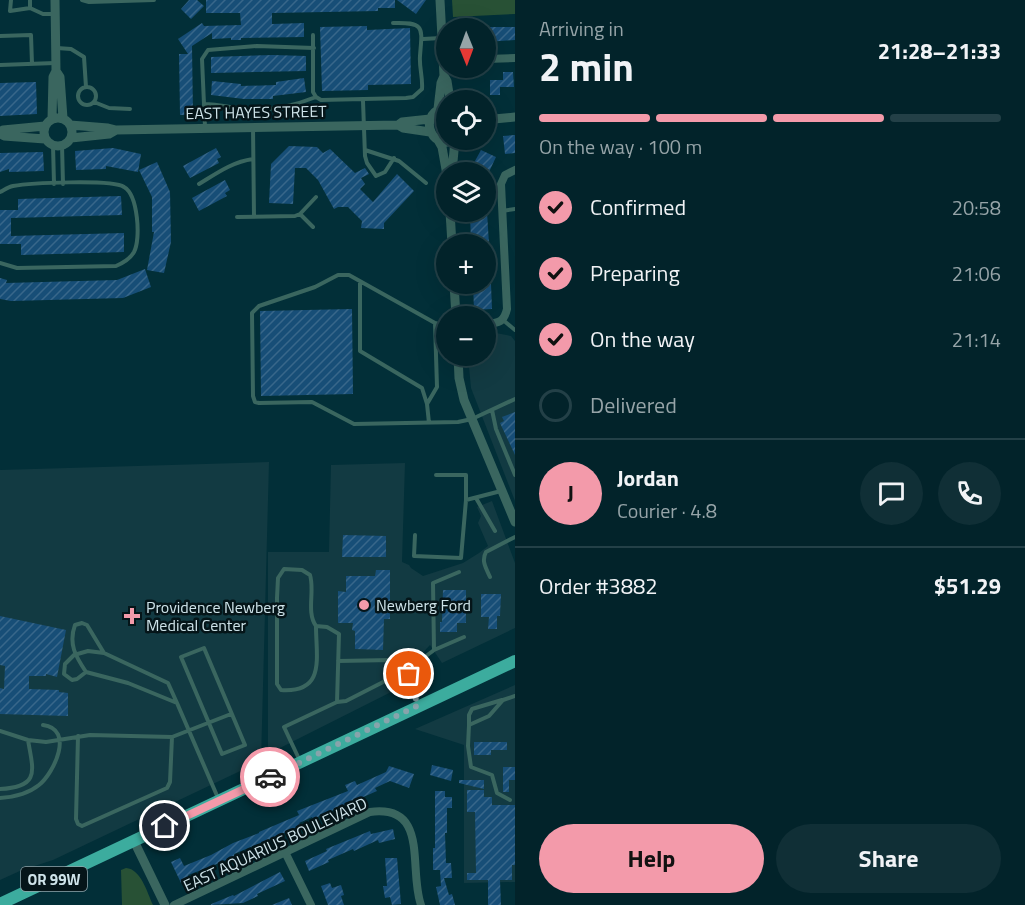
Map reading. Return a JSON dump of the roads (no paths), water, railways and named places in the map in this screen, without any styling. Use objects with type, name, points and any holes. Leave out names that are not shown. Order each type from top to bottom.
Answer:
[{"type":"highway","name":"OR 99W","points":[[0,904],[515,661]]},
{"type":"street","points":[[45,139],[56,67],[55,0]]},
{"type":"street","points":[[440,0],[441,18]]},
{"type":"street","points":[[496,59],[515,58]]},
{"type":"street","points":[[0,133],[4,136],[45,139],[58,145],[71,138],[60,77],[56,67]]},
{"type":"street","points":[[436,114],[430,119],[430,132],[436,139]]},
{"type":"street","points":[[496,119],[515,117]]},
{"type":"street","name":"EAST HAYES STREET","points":[[0,133],[3,130],[48,122],[67,122],[116,130],[398,125],[402,122],[430,119]]},
{"type":"street","name":"EAST HAYES STREET","points":[[398,125],[403,129],[430,132]]},
{"type":"street","name":"EAST HAYES STREET","points":[[71,138],[109,134],[116,130]]},
{"type":"street","points":[[496,323],[503,320],[511,293],[502,211],[502,180],[512,170]]},
{"type":"street","points":[[459,366],[461,390],[515,522]]},
{"type":"street","name":"EAST AQUARIUS BOULEVARD","points":[[174,905],[370,812],[386,809],[400,816],[409,827],[414,843],[414,873],[421,905]]},
{"type":"street","points":[[134,841],[165,905]]},
{"type":"street","points":[[285,852],[311,905]]},
{"type":"lane","points":[[11,0],[10,11],[30,8],[43,14],[55,14]]},
{"type":"lane","points":[[30,0],[30,8]]},
{"type":"lane","points":[[82,0],[89,2],[154,0]]},
{"type":"lane","points":[[313,34],[313,92],[316,97],[330,101],[406,98],[419,93],[422,82],[420,60],[423,39],[418,27],[413,23],[393,23]]},
{"type":"lane","points":[[0,36],[32,35],[32,64]]},
{"type":"lane","points":[[423,39],[436,38]]},
{"type":"lane","points":[[205,127],[202,59],[208,50],[257,46],[314,48]]},
{"type":"lane","points":[[56,48],[71,48],[80,52],[84,57],[86,87]]},
{"type":"lane","points":[[0,65],[32,64],[56,67]]},
{"type":"lane","points":[[94,102],[97,98],[92,88],[86,87],[79,92],[80,101],[85,105],[94,102],[109,108],[130,109]]},
{"type":"lane","points":[[204,104],[251,110],[268,109],[316,97]]},
{"type":"lane","points":[[363,101],[367,163],[376,176],[385,172],[394,158]]},
{"type":"lane","points":[[253,126],[254,217]]},
{"type":"lane","points":[[58,145],[63,184]]},
{"type":"lane","points":[[54,184],[58,145]]},
{"type":"lane","points":[[365,150],[394,158],[406,164],[426,183]]},
{"type":"lane","points":[[199,184],[238,161],[253,159]]},
{"type":"lane","points":[[0,192],[12,186],[119,184],[130,192],[136,204],[137,243],[129,258],[116,266],[17,268],[0,263]]},
{"type":"lane","points":[[237,217],[295,216],[300,214],[316,197]]},
{"type":"lane","points":[[502,211],[515,209]]},
{"type":"lane","points":[[300,214],[313,227]]},
{"type":"lane","points":[[428,404],[437,387],[435,322],[360,280],[349,275],[338,275],[315,287],[259,306],[250,317],[253,396],[255,402],[259,404],[316,403],[354,424],[429,423],[472,420],[515,399]]},
{"type":"lane","points":[[360,280],[360,351],[422,388],[428,404],[429,423]]},
{"type":"lane","points":[[503,320],[515,330]]},
{"type":"lane","points":[[492,410],[496,429],[515,476]]},
{"type":"lane","points":[[415,535],[414,556],[461,558],[466,475],[436,475]]},
{"type":"lane","points":[[466,500],[502,491]]},
{"type":"lane","points":[[476,498],[495,531]]},
{"type":"lane","points":[[490,577],[483,556],[486,552],[515,537]]},
{"type":"lane","points":[[316,626],[315,677],[309,684],[294,691],[281,690],[277,684],[277,598],[278,579],[284,569],[302,570],[310,575],[312,583],[311,619],[316,626],[327,627],[339,634],[337,702]]},
{"type":"lane","points":[[434,650],[433,583],[459,572]]},
{"type":"lane","points":[[104,653],[87,625],[82,623],[75,625],[72,643],[74,655],[86,672],[128,683],[177,704]]},
{"type":"lane","points":[[419,705],[409,685],[409,674],[412,667],[434,650],[464,637]]},
{"type":"lane","points":[[204,648],[245,745],[222,754],[209,723],[181,657],[204,648]]},
{"type":"lane","points":[[86,672],[77,680],[68,678],[64,674],[65,664],[74,655],[88,651],[104,653],[168,683],[219,801]]},
{"type":"lane","points":[[301,762],[284,727],[337,702],[346,701],[391,678],[392,660],[338,662]]},
{"type":"lane","points":[[510,800],[497,793],[492,775],[471,768],[468,746],[469,715],[472,709],[515,696]]},
{"type":"lane","points":[[469,725],[489,716],[503,700]]},
{"type":"lane","points":[[0,731],[28,740],[60,741],[90,735],[172,737],[231,714]]},
{"type":"lane","points":[[0,798],[22,795],[39,784],[52,769],[60,741],[56,731],[43,725]]},
{"type":"lane","points":[[78,736],[76,819],[77,823],[82,825],[167,788],[170,782],[172,737]]},
{"type":"lane","points":[[0,789],[20,786],[31,776],[33,768],[28,740]]},
{"type":"place","name":"Newberg Ford","points":[[364,605]]},
{"type":"place","name":"Providence Newberg Medical Center","points":[[132,616]]}]
